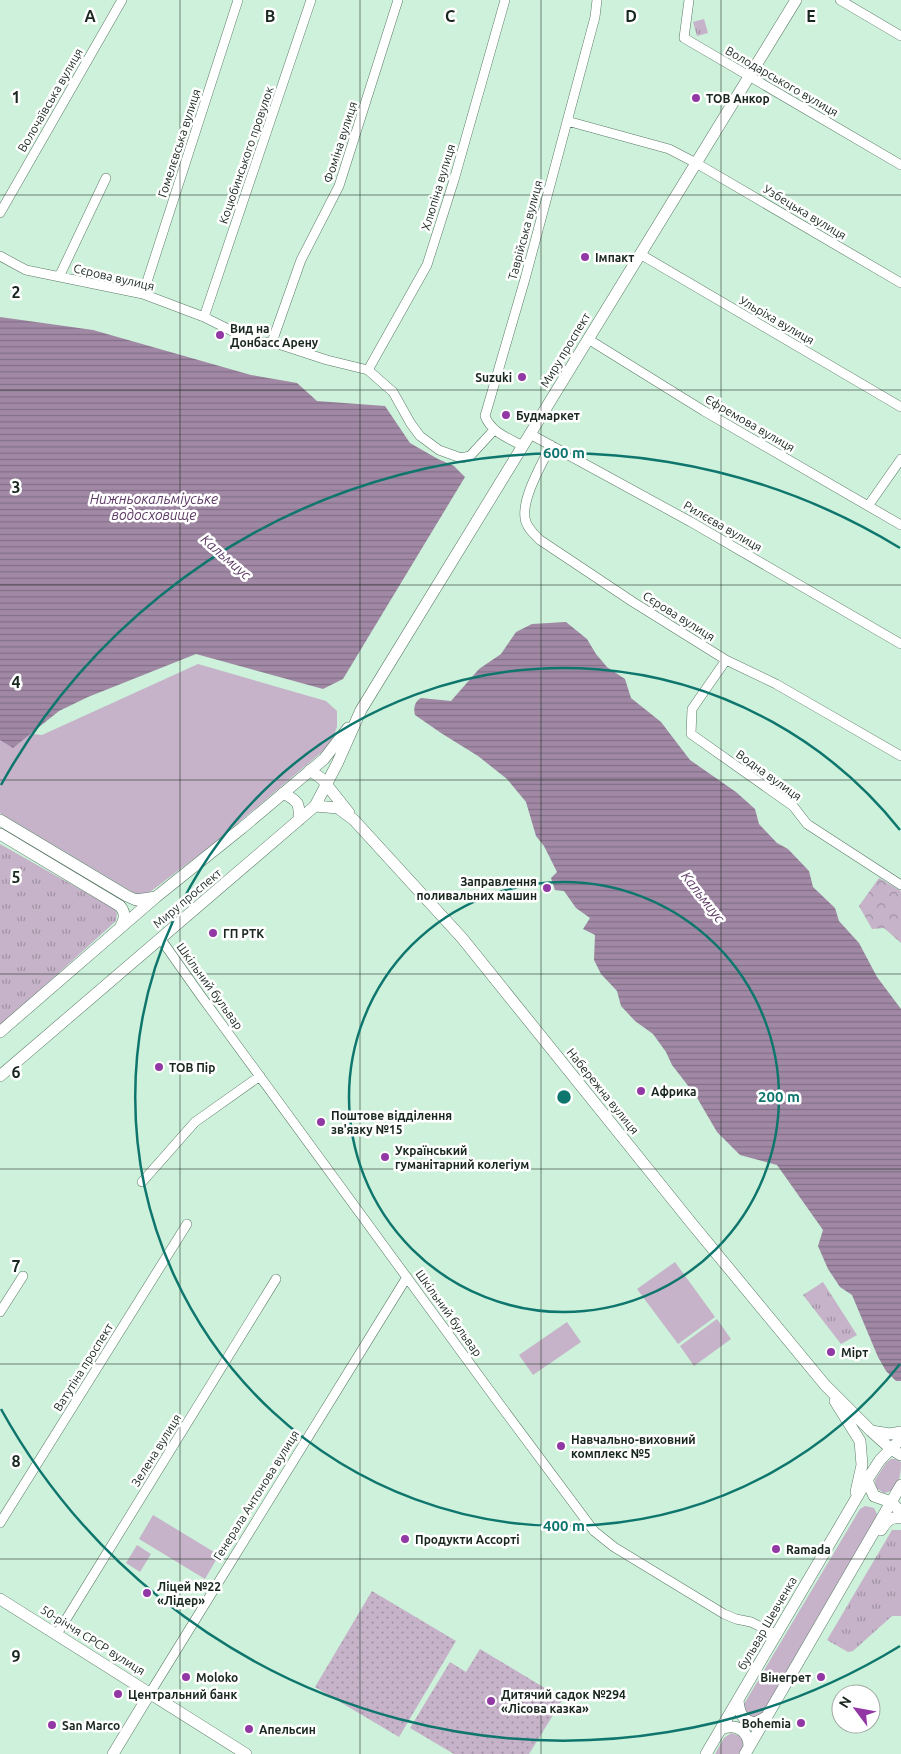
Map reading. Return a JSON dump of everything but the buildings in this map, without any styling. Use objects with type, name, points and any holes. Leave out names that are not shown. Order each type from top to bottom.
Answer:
[{"type":"main road","name":"Миру проспект","points":[[0,1032],[120,927],[324,759],[360,712],[796,0]]},
{"type":"main road","name":"Миру проспект","points":[[0,1076],[315,806],[328,785],[360,712]]},
{"type":"main road","points":[[338,764],[337,784],[341,802]]},
{"type":"main road","points":[[310,770],[328,785],[354,820]]},
{"type":"main road","points":[[283,792],[297,802],[300,808],[299,820]]},
{"type":"main road","points":[[315,806],[338,808],[354,820]]},
{"type":"main road","points":[[0,820],[28,843],[120,906],[124,910],[125,918],[120,927]]},
{"type":"main road","name":"Набережна вулиця","points":[[354,820],[462,938],[693,1225],[825,1385],[871,1431],[896,1452]]},
{"type":"main road","points":[[0,834],[28,843],[136,900],[156,897]]},
{"type":"main road","name":"Набережна вулиця","points":[[825,1385],[860,1441],[862,1465],[853,1503]]},
{"type":"main road","points":[[871,1431],[890,1434],[901,1432]]},
{"type":"main road","name":"бульвар Шевченка","points":[[706,1754],[867,1480],[880,1460],[896,1452],[901,1439]]},
{"type":"main road","points":[[867,1480],[874,1496],[891,1502],[901,1512]]},
{"type":"main road","points":[[747,1750],[901,1485]]},
{"type":"main road","points":[[840,1589],[850,1581],[886,1523],[894,1517],[901,1518]]},
{"type":"main road","name":"50-річчя СРСР вулиця","points":[[0,1599],[246,1754]]},
{"type":"main road","name":"Генерала Антонова вулиця","points":[[113,1754],[150,1692]]},
{"type":"main road","points":[[738,1700],[740,1714],[746,1720],[755,1722],[766,1717]]},
{"type":"main road","points":[[721,1729],[732,1726],[741,1729],[748,1738],[747,1750]]},
{"type":"street","name":"Волочаївська вулиця","points":[[0,213],[122,0]]},
{"type":"street","name":"Гомелєвська вулиця","points":[[143,294],[238,0]]},
{"type":"street","name":"Коцюбинського провулок","points":[[204,317],[311,0]]},
{"type":"street","name":"Фоміна вулиця","points":[[272,342],[301,260],[339,186],[398,0]]},
{"type":"street","name":"Хлюпіна вулиця","points":[[368,370],[427,265],[454,180],[505,0]]},
{"type":"street","name":"Таврійська вулиця","points":[[494,430],[488,425],[485,416],[525,279],[598,0]]},
{"type":"street","name":"Володарського вулиця","points":[[689,0],[684,38],[901,165]]},
{"type":"street","points":[[840,0],[901,36]]},
{"type":"street","name":"Узбецька вулиця","points":[[567,121],[668,149],[696,163],[901,283]]},
{"type":"street","points":[[59,277],[106,178]]},
{"type":"street","name":"Ульріха вулиця","points":[[640,254],[901,407]]},
{"type":"street","name":"Сєрова вулиця","points":[[0,256],[26,270],[143,294],[204,317],[248,339],[272,342],[327,360],[368,370],[394,392],[411,424],[420,436],[439,450],[461,458],[470,456],[494,430]]},
{"type":"street","name":"Єфремова вулиця","points":[[588,339],[704,411],[901,525]]},
{"type":"street","points":[[494,430],[523,446]]},
{"type":"street","name":"Рилєєва вулиця","points":[[530,434],[691,522],[901,644]]},
{"type":"street","name":"Сєрова вулиця","points":[[551,445],[529,493],[525,519],[531,530],[540,540],[633,602],[726,660],[776,684],[901,756]]},
{"type":"street","points":[[868,506],[901,459]]},
{"type":"street","name":"Водна вулиця","points":[[726,660],[692,709],[691,734],[793,806],[807,824],[901,885]]},
{"type":"street","name":"Шкільний бульвар","points":[[160,938],[594,1531],[614,1548],[724,1614],[751,1622],[777,1635]]},
{"type":"street","points":[[142,1182],[195,1122],[260,1076]]},
{"type":"street","name":"Ватутіна проспект","points":[[0,1523],[187,1224]]},
{"type":"street","points":[[0,1312],[22,1276]]},
{"type":"street","name":"Генерала Антонова вулиця","points":[[150,1692],[407,1277]]},
{"type":"street","name":"Зелена вулиця","points":[[57,1634],[276,1279]]},
{"type":"green space","points":[[704,19],[708,33],[697,36],[693,22]]},
{"type":"green space","points":[[198,664],[326,701],[337,711],[337,727],[330,745],[212,845],[146,895],[139,896],[0,813],[0,730],[42,735]]},
{"type":"green space","points":[[0,844],[115,909],[117,914],[116,921],[0,1026]]},
{"type":"green space","points":[[879,878],[901,891],[901,943],[884,928],[872,929],[859,906]]},
{"type":"green space","points":[[675,1262],[715,1317],[678,1344],[637,1289]]},
{"type":"green space","points":[[823,1282],[857,1335],[841,1344],[803,1295]]},
{"type":"green space","points":[[717,1319],[731,1339],[694,1366],[680,1346]]},
{"type":"green space","points":[[567,1322],[581,1342],[533,1375],[519,1355]]},
{"type":"green space","points":[[891,1459],[901,1462],[900,1477],[893,1489],[884,1493],[876,1488],[875,1480],[886,1463]]},
{"type":"green space","points":[[865,1506],[874,1508],[877,1514],[876,1519],[762,1715],[753,1718],[749,1717],[744,1709],[744,1704],[860,1509]]},
{"type":"green space","points":[[153,1515],[219,1555],[205,1579],[139,1539]]},
{"type":"green space","points":[[892,1530],[901,1530],[901,1616],[892,1616],[853,1651],[848,1652],[827,1640]]},
{"type":"green space","points":[[137,1545],[151,1554],[140,1572],[126,1563]]},
{"type":"green space","points":[[372,1591],[456,1641],[399,1737],[315,1687]]},
{"type":"green space","points":[[480,1649],[563,1699],[529,1754],[454,1754],[410,1728],[450,1662],[466,1672]]},
{"type":"green space","points":[[731,1733],[740,1736],[745,1743],[739,1754],[715,1754],[724,1738]]},
{"type":"water","name":"Нижньокальміуське водосховище","points":[[0,317],[93,330],[251,375],[297,383],[317,401],[385,406],[410,443],[454,466],[465,477],[343,679],[323,689],[196,654],[88,697],[59,711],[13,748],[0,740]]},
{"type":"water","name":"Кальмиус","points":[[566,622],[587,639],[607,667],[625,679],[631,698],[661,722],[690,760],[736,792],[755,809],[759,824],[777,843],[788,849],[809,871],[813,887],[835,908],[839,921],[859,943],[877,977],[901,1009],[901,1381],[896,1381],[886,1371],[878,1357],[852,1295],[840,1287],[828,1269],[818,1246],[823,1230],[777,1165],[740,1155],[717,1132],[696,1096],[672,1065],[666,1052],[653,1034],[635,1021],[621,1006],[617,991],[601,974],[594,960],[595,935],[583,929],[590,918],[576,908],[564,891],[555,890],[551,878],[557,872],[544,846],[536,836],[526,802],[507,779],[478,756],[415,715],[415,705],[421,698],[451,701],[479,669],[501,654],[516,632],[532,624]]},
{"type":"place","name":"ТОВ Анкор","points":[[696,98]]},
{"type":"place","name":"Iмпакт","points":[[585,257]]},
{"type":"place","name":"Вид на Донбасс Арену","points":[[220,335]]},
{"type":"place","name":"Suzuki","points":[[522,377]]},
{"type":"place","name":"Будмаркет","points":[[506,415]]},
{"type":"place","name":"Заправлення поливальних машин","points":[[547,888]]},
{"type":"place","name":"ГП РТК","points":[[213,933]]},
{"type":"place","name":"ТОВ Пір","points":[[159,1067]]},
{"type":"place","name":"Африка","points":[[641,1091]]},
{"type":"place","name":"Поштове відділення зв'язку №15","points":[[321,1122]]},
{"type":"place","name":"Український гуманітарний колегіум","points":[[385,1157]]},
{"type":"place","name":"Мірт","points":[[831,1352]]},
{"type":"place","name":"Навчально-виховний комплекс №5","points":[[561,1446]]},
{"type":"place","name":"Продукти Ассорті","points":[[405,1539]]},
{"type":"place","name":"Ramada","points":[[776,1549]]},
{"type":"place","name":"Ліцей №22 «Лідер»","points":[[147,1593]]},
{"type":"place","name":"Moloko","points":[[186,1677]]},
{"type":"place","name":"Вінегрет","points":[[821,1677]]},
{"type":"place","name":"Центральний банк","points":[[118,1694]]},
{"type":"place","name":"Дитячий садок №294 «Лісова казка»","points":[[491,1701]]},
{"type":"place","name":"Bohemia","points":[[801,1723]]},
{"type":"place","name":"San Marco","points":[[52,1725]]},
{"type":"place","name":"Апельсин","points":[[249,1729]]}]
